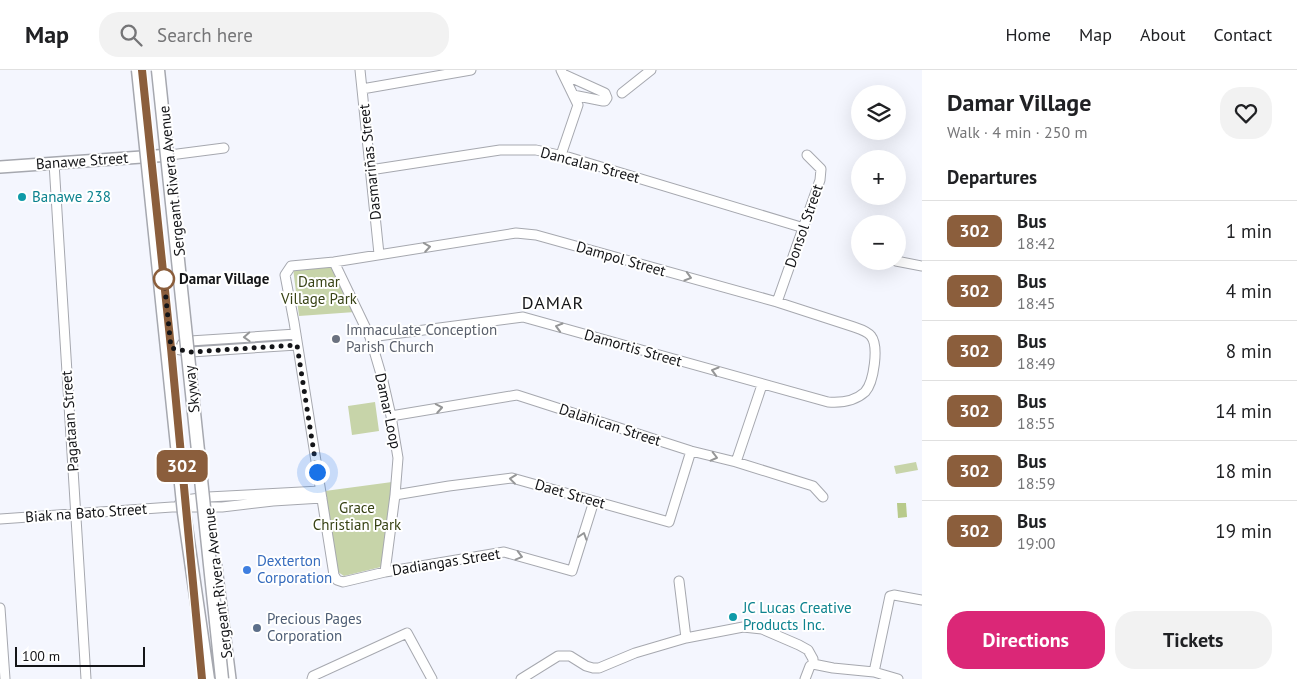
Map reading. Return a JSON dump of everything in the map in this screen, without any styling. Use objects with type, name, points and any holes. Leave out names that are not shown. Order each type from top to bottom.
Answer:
[{"type":"highway","name":"Skyway","points":[[140,70],[184,514],[208,679]]},
{"type":"highway","name":"Skyway","points":[[159,70],[222,679]]},
{"type":"main road","name":"Sergeant Rivera Avenue","points":[[140,70],[171,348],[202,679]]},
{"type":"main road","name":"Sergeant Rivera Avenue","points":[[159,70],[230,679]]},
{"type":"main road","name":"Banawe Street","points":[[0,166],[170,155]]},
{"type":"street","name":"Dasmariñas Street","points":[[360,70],[379,254]]},
{"type":"street","points":[[362,88],[471,70]]},
{"type":"street","points":[[622,93],[651,70]]},
{"type":"street","points":[[561,155],[578,106],[562,72]]},
{"type":"street","points":[[562,72],[605,93],[607,98],[603,101],[573,95]]},
{"type":"street","name":"Banawe Street","points":[[170,155],[224,148]]},
{"type":"street","name":"Dancalan Street","points":[[370,170],[500,150],[536,150],[561,155],[804,228]]},
{"type":"street","name":"Donsol Street","points":[[777,302],[820,180],[821,169],[807,155]]},
{"type":"street","name":"Pagataan Street","points":[[54,163],[86,679]]},
{"type":"street","name":"Dampol Street","points":[[334,262],[516,233],[536,235],[777,302],[865,331],[872,337],[876,350],[874,366]]},
{"type":"street","points":[[321,494],[285,275],[291,266],[334,262]]},
{"type":"street","name":"Damar Loop","points":[[334,262],[370,337],[383,381],[398,458],[385,572]]},
{"type":"street","points":[[906,263],[922,266]]},
{"type":"street","name":"Damortis Street","points":[[370,337],[523,317],[762,384],[838,403],[850,400],[865,392],[871,380],[874,366]]},
{"type":"street","points":[[171,348],[296,334]]},
{"type":"street","points":[[191,346],[297,345]]},
{"type":"street","points":[[736,462],[762,384]]},
{"type":"street","name":"Dalahican Street","points":[[391,416],[517,395],[691,451],[736,462],[813,486],[822,497]]},
{"type":"street","name":"Daet Street","points":[[395,495],[512,478],[670,522],[691,451]]},
{"type":"street","name":"Biak na Bato Street","points":[[0,519],[321,494]]},
{"type":"street","name":"Dadiangas Street","points":[[321,494],[334,575],[337,580],[343,582],[385,572],[504,552],[572,571],[594,501]]},
{"type":"street","points":[[679,581],[686,638]]},
{"type":"street","points":[[874,672],[890,596],[922,600]]},
{"type":"street","points":[[0,608],[3,675]]},
{"type":"street","points":[[521,679],[558,656],[570,656],[586,666],[599,668],[635,653],[686,638],[736,628],[762,629],[808,650],[813,659],[813,664],[810,666],[805,679]]},
{"type":"street","points":[[312,679],[313,676],[407,633],[432,679]]},
{"type":"street","points":[[813,664],[874,672],[898,679]]},
{"type":"green space","name":"Damar Village Park","points":[[332,264],[355,312],[299,316],[293,268]]},
{"type":"green space","points":[[375,402],[379,431],[352,435],[348,406]]},
{"type":"green space","points":[[916,462],[918,470],[896,474],[894,466]]},
{"type":"green space","name":"Grace Christian Park","points":[[392,482],[381,567],[344,576],[338,572],[325,491]]},
{"type":"green space","points":[[897,503],[906,503],[907,517],[898,518]]},
{"type":"bus line","name":"302","points":[[142,70],[171,348],[202,679]]},
{"type":"place","name":"Banawe 238","points":[[22,197]]},
{"type":"place","name":"Damar Village","points":[[164,279]]},
{"type":"place","name":"Immaculate Conception Parish Church","points":[[336,339]]},
{"type":"place","name":"Dexterton Corporation","points":[[247,570]]},
{"type":"place","name":"JC Lucas Creative Products Inc.","points":[[733,617]]},
{"type":"place","name":"Precious Pages Corporation","points":[[257,628]]},
{"type":"district","name":"DAMAR","points":[[553,303]]},
{"type":"route","points":[[164,279],[171,348],[191,352],[297,345],[317,472]]}]
